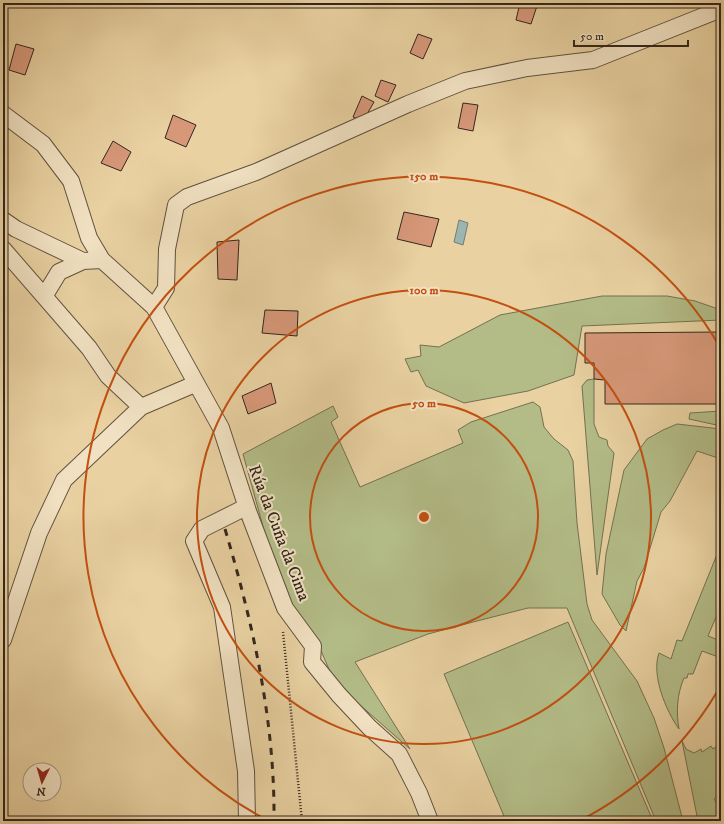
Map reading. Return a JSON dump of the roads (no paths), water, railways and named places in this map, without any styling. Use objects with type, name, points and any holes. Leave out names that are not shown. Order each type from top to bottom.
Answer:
[{"type":"street","points":[[3,114],[43,144],[71,181],[89,238],[102,260],[154,306],[166,288],[167,249],[176,205],[187,197],[256,172],[408,104],[465,81],[527,68],[593,60],[721,9]]},
{"type":"street","points":[[3,220],[16,229],[83,261]]},
{"type":"street","points":[[3,249],[89,348],[108,376],[141,407]]},
{"type":"street","points":[[45,296],[59,272],[83,261],[102,260]]},
{"type":"street","name":"Rúa da Cuña da Cima","points":[[154,306],[195,384],[221,428],[246,507],[285,608],[313,646],[312,662],[354,711],[399,754],[419,793],[430,821]]},
{"type":"street","points":[[3,640],[39,533],[64,480],[141,407],[195,384]]},
{"type":"street","points":[[246,507],[202,529],[194,541],[222,607],[246,771],[247,821]]},
{"type":"water","points":[[459,220],[468,223],[463,245],[454,242]]},
{"type":"railway","points":[[225,529],[245,601],[260,673],[271,747],[274,821]]}]
